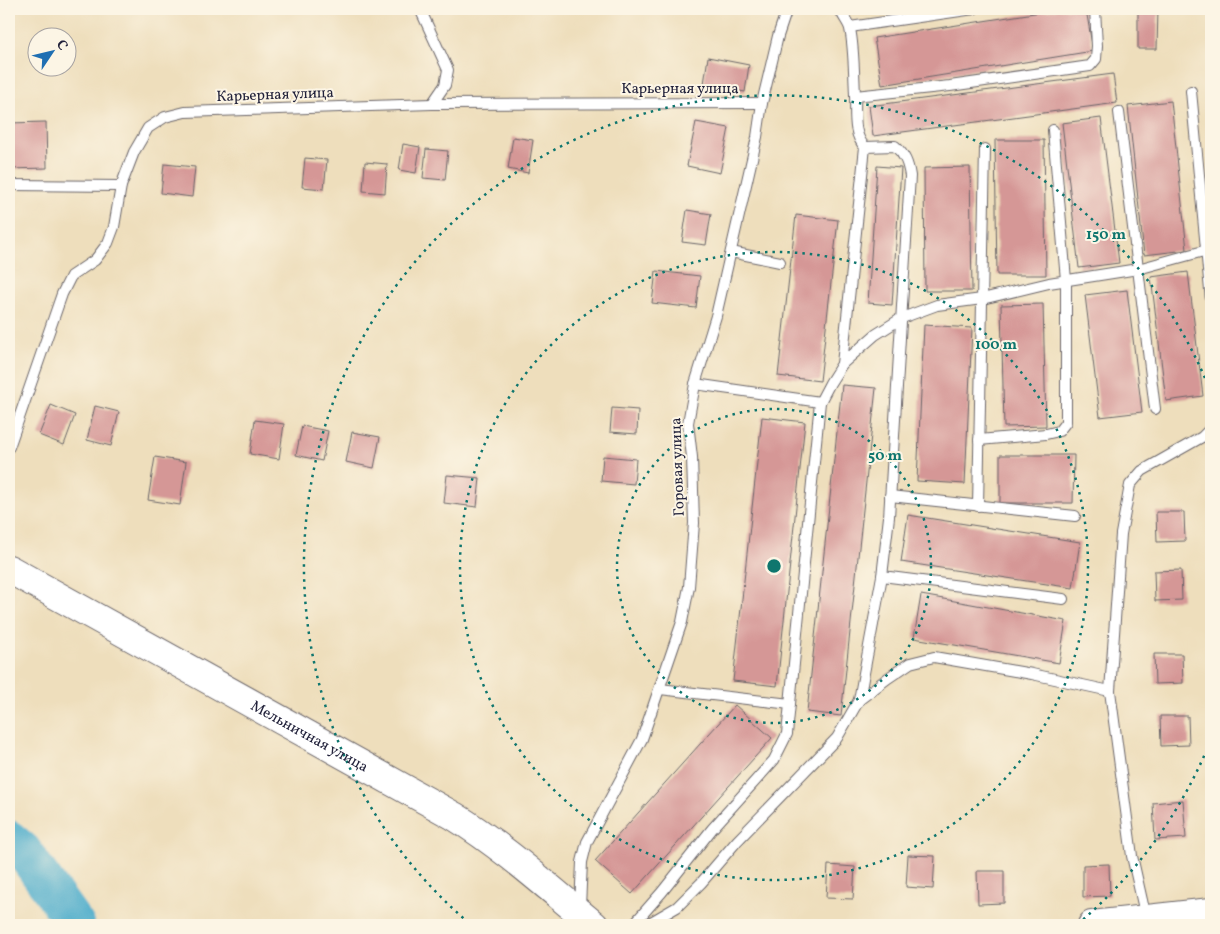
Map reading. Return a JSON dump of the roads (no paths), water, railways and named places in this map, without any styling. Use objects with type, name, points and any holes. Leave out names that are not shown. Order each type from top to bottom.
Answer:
[{"type":"main road","name":"Мельничная улица","points":[[9,569],[474,828],[587,919]]},
{"type":"main road","points":[[1092,925],[1211,912]]},
{"type":"lane","points":[[420,9],[448,70],[445,85],[432,104]]},
{"type":"lane","name":"Горовая улица","points":[[587,919],[582,862],[587,842],[642,739],[682,622],[689,588],[694,524],[692,457],[688,423],[695,384],[716,316],[762,103],[786,9]]},
{"type":"lane","points":[[840,9],[850,27],[855,120],[860,142],[865,147],[895,146],[902,152],[908,163],[910,176],[890,496],[882,576],[860,700]]},
{"type":"lane","points":[[850,27],[974,9]]},
{"type":"lane","points":[[855,96],[950,86],[1090,66],[1096,59],[1095,9]]},
{"type":"lane","points":[[1191,91],[1208,250],[1211,301]]},
{"type":"lane","name":"Карьерная улица","points":[[9,447],[62,294],[71,276],[95,260],[108,243],[114,227],[121,186],[134,152],[148,128],[165,117],[185,112],[432,104],[762,103]]},
{"type":"lane","points":[[1119,112],[1155,409]]},
{"type":"lane","points":[[980,440],[1046,434],[1059,431],[1066,422],[1066,280],[1053,130]]},
{"type":"lane","points":[[842,364],[865,147]]},
{"type":"lane","points":[[978,506],[984,149]]},
{"type":"lane","points":[[9,185],[121,186]]},
{"type":"lane","points":[[633,925],[712,829],[774,760],[787,734],[820,402],[842,364],[875,335],[902,318],[937,305],[982,299],[1066,280],[1138,269],[1208,250]]},
{"type":"lane","points":[[731,252],[780,262]]},
{"type":"lane","points":[[695,384],[820,402]]},
{"type":"lane","points":[[1146,919],[1132,856],[1110,691],[1121,534],[1130,485],[1142,471],[1202,437],[1211,428]]},
{"type":"lane","points":[[890,496],[1075,516]]},
{"type":"lane","points":[[882,576],[1063,599]]},
{"type":"lane","points":[[646,925],[677,907],[701,883],[737,841],[837,738],[860,700],[910,663],[934,657],[1032,674],[1110,691]]},
{"type":"lane","points":[[660,689],[790,704]]},
{"type":"waterway","points":[[9,839],[23,851],[76,925]]}]
